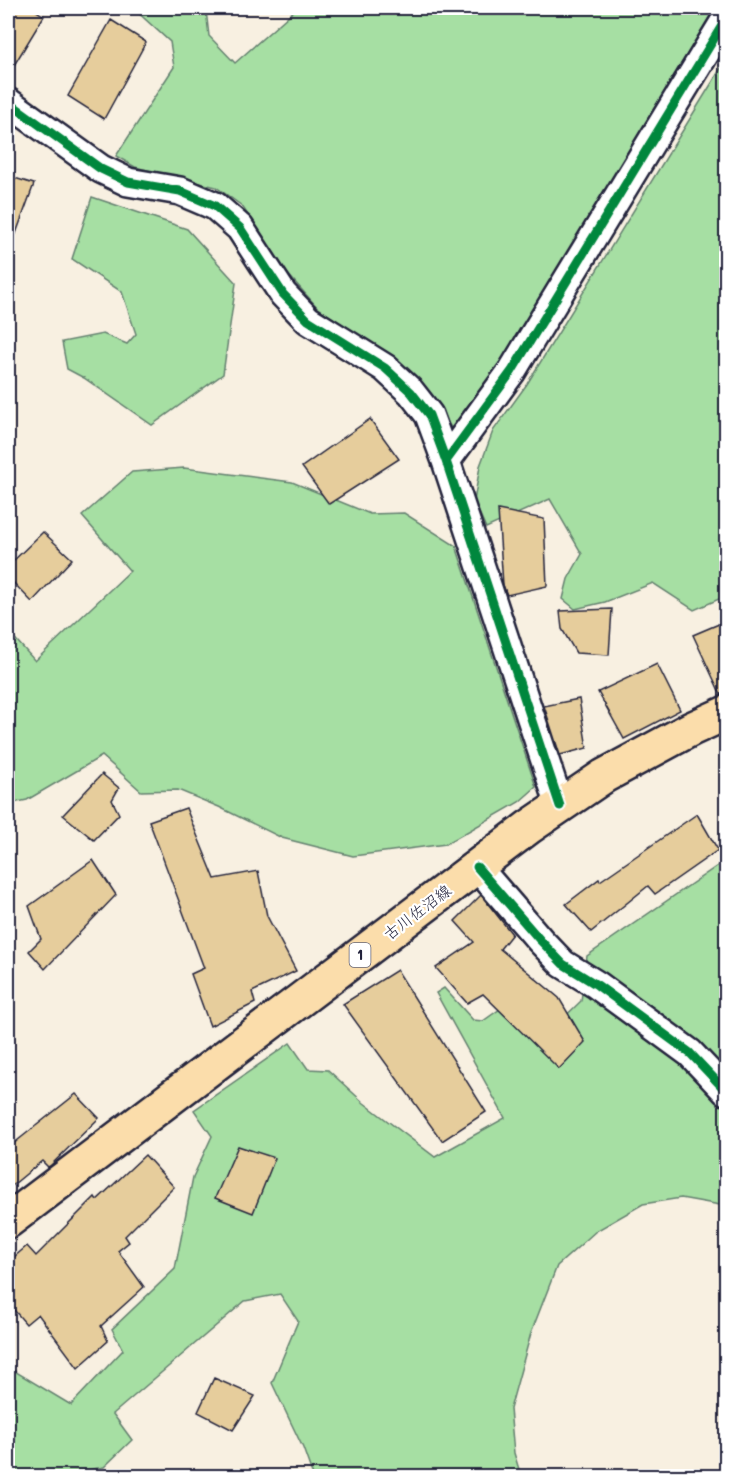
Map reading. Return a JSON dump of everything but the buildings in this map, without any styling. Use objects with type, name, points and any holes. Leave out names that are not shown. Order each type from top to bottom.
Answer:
[{"type":"main road","name":"古川佐沼線","points":[[8,1221],[560,806],[604,776],[691,729],[726,713]]},
{"type":"street","points":[[446,460],[512,371],[726,19]]},
{"type":"street","points":[[8,102],[102,169],[128,182],[180,191],[215,206],[240,228],[283,294],[308,320],[385,368],[411,392],[429,415],[446,460],[560,806]]},
{"type":"street","points":[[477,867],[563,964],[597,985],[690,1053],[726,1091]]},
{"type":"green space","points":[[133,8],[203,8],[206,10],[209,36],[235,63],[297,8],[715,8],[499,365],[452,429],[424,387],[396,361],[317,307],[286,272],[242,206],[216,187],[135,167],[116,156],[174,67],[170,42]]},
{"type":"green space","points":[[726,60],[726,596],[694,610],[653,583],[605,602],[575,609],[563,599],[568,579],[582,554],[550,499],[486,528],[474,501],[480,466],[493,431],[527,384]]},
{"type":"green space","points":[[92,197],[187,229],[236,283],[223,374],[152,425],[84,378],[67,369],[62,342],[103,334],[127,344],[136,334],[122,292],[72,259]]},
{"type":"green space","points":[[184,468],[292,482],[370,514],[404,513],[456,546],[536,787],[519,802],[446,844],[353,856],[282,838],[178,790],[141,791],[102,756],[27,800],[8,804],[8,631],[35,661],[130,571],[82,516],[132,472]]},
{"type":"green space","points":[[726,860],[726,1206],[681,1198],[643,1204],[596,1231],[557,1266],[531,1333],[510,1409],[514,1453],[521,1476],[313,1476],[303,1448],[272,1383],[298,1321],[280,1294],[245,1301],[113,1414],[132,1440],[104,1467],[56,1476],[31,1476],[8,1470],[8,1367],[71,1405],[123,1350],[112,1329],[175,1269],[193,1177],[212,1136],[194,1110],[290,1043],[308,1069],[328,1070],[364,1103],[435,1157],[505,1118],[436,993],[444,988],[473,1020],[483,1021],[503,1007],[542,1039],[581,1001],[587,956]]},
{"type":"cycle path","points":[[446,461],[512,371],[726,19]]},
{"type":"cycle path","points":[[8,102],[101,169],[128,182],[180,191],[215,206],[240,228],[283,294],[308,320],[385,368],[411,392],[429,415],[446,461],[560,806]]},
{"type":"cycle path","points":[[477,867],[563,964],[597,985],[690,1053],[726,1091]]}]
